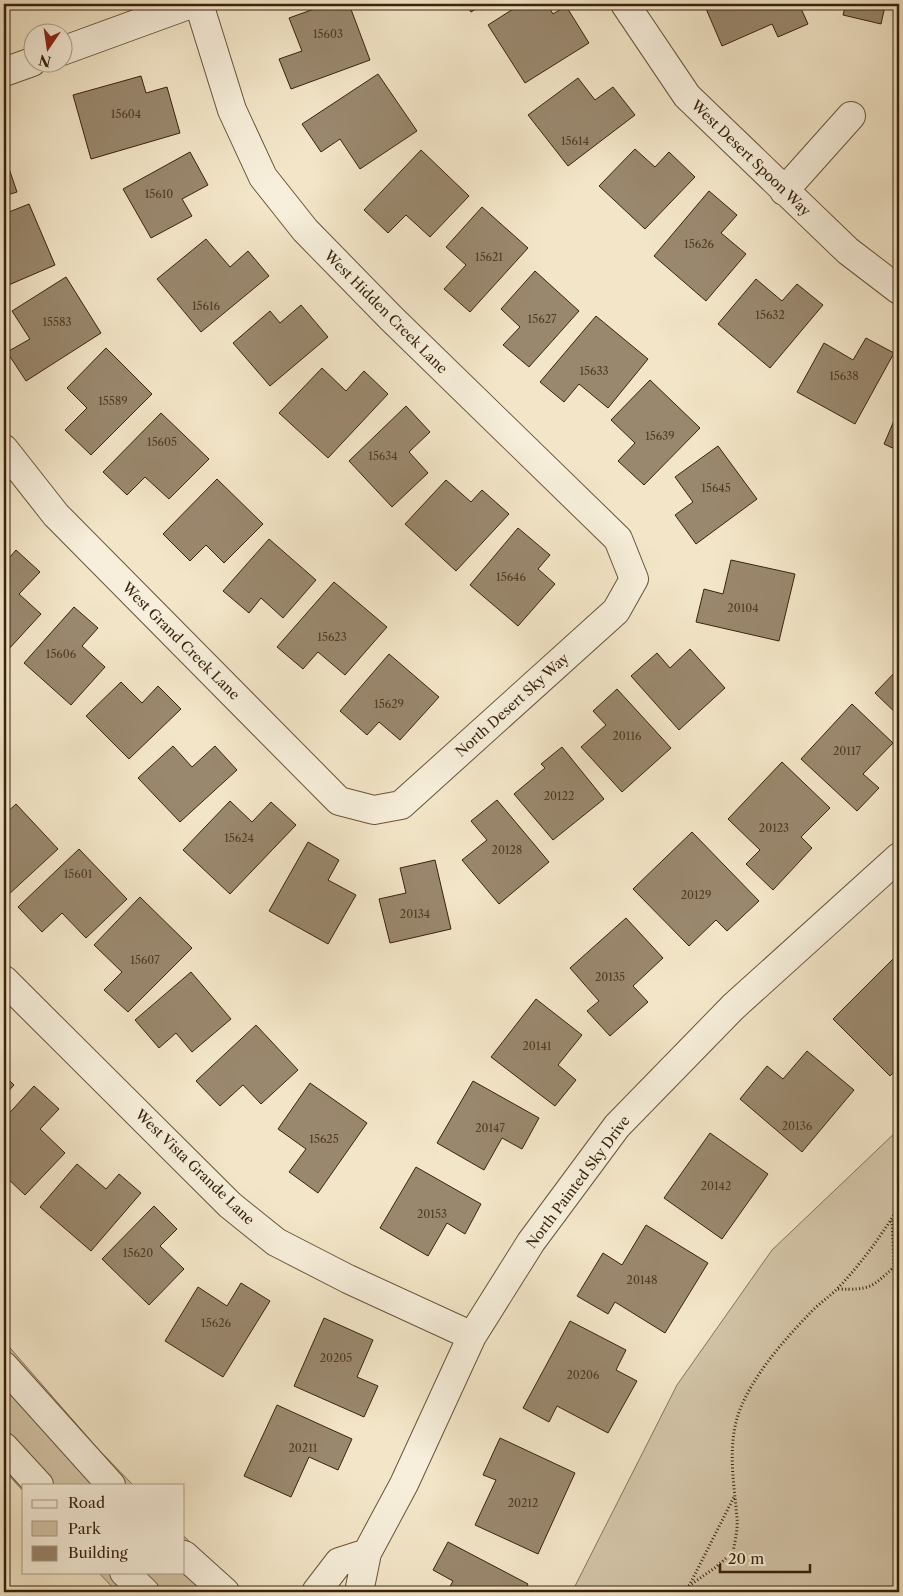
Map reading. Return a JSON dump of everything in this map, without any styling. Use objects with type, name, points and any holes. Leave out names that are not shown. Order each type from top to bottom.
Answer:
[{"type":"street","points":[[72,47],[191,4]]},
{"type":"street","name":"West Hidden Creek Lane","points":[[199,4],[232,110],[263,177],[305,230],[391,318],[618,539],[634,579]]},
{"type":"street","name":"West Desert Spoon Way","points":[[625,4],[687,96],[848,251],[899,290]]},
{"type":"street","points":[[4,72],[22,66]]},
{"type":"street","points":[[784,191],[851,116]]},
{"type":"street","name":"West Grand Creek Lane","points":[[4,449],[56,515],[339,801],[374,810]]},
{"type":"street","name":"North Desert Sky Way","points":[[374,810],[401,805],[616,611],[634,579]]},
{"type":"street","name":"North Painted Sky Drive","points":[[359,1592],[367,1553],[404,1484],[472,1336],[531,1242],[616,1126],[733,1006],[899,857]]},
{"type":"street","name":"West Vista Grande Lane","points":[[4,980],[230,1204],[276,1242],[348,1279],[472,1336]]},
{"type":"street","points":[[4,1366],[110,1484]]},
{"type":"street","points":[[4,1446],[38,1484]]},
{"type":"street","points":[[316,1592],[339,1562],[367,1553]]},
{"type":"street","points":[[185,1556],[225,1592]]},
{"type":"street","points":[[126,1574],[145,1592]]},
{"type":"path","points":[[680,1592],[734,1552],[737,1520],[732,1446],[739,1413],[756,1379],[812,1311],[837,1288],[876,1243],[899,1208]]},
{"type":"path","points":[[837,1288],[858,1290],[874,1285],[894,1267],[892,1219]]},
{"type":"path","points":[[689,1586],[734,1496]]},
{"type":"green space","points":[[899,1129],[899,1592],[572,1592],[677,1385],[772,1250]]},
{"type":"green space","points":[[4,1341],[99,1450],[132,1484],[22,1484],[22,1490],[4,1470]]},
{"type":"green space","points":[[185,1537],[213,1566],[246,1592],[117,1592],[100,1574],[185,1574]]},
{"type":"building","points":[[4,4],[23,4],[4,10]]},
{"type":"building","points":[[328,4],[349,4],[370,60],[291,89],[279,59],[302,51],[289,18]]},
{"type":"building","points":[[466,4],[484,4],[471,12]]},
{"type":"building","points":[[521,4],[547,4],[553,14],[566,6],[589,43],[525,83],[488,25]]},
{"type":"building","points":[[704,4],[799,4],[808,24],[778,37],[772,24],[722,46]]},
{"type":"building","points":[[846,4],[899,4],[899,9],[885,6],[881,24],[843,15]]},
{"type":"building","points":[[378,74],[417,131],[360,169],[340,139],[321,152],[302,124]]},
{"type":"building","points":[[141,76],[146,93],[167,87],[180,133],[91,159],[73,95]]},
{"type":"building","points":[[578,78],[595,100],[613,87],[635,115],[568,166],[528,115]]},
{"type":"building","points":[[635,149],[655,167],[669,152],[695,177],[645,229],[599,186]]},
{"type":"building","points":[[421,150],[469,196],[430,237],[406,215],[388,233],[364,210]]},
{"type":"building","points":[[190,152],[208,185],[182,199],[192,216],[151,238],[123,189]]},
{"type":"building","points":[[4,154],[17,192],[4,196]]},
{"type":"building","points":[[709,191],[737,215],[721,233],[746,254],[706,301],[654,256]]},
{"type":"building","points":[[29,204],[55,265],[4,287],[4,214]]},
{"type":"building","points":[[482,207],[528,248],[470,312],[444,289],[466,265],[446,247]]},
{"type":"building","points":[[206,239],[230,267],[248,251],[269,276],[201,332],[157,279]]},
{"type":"building","points":[[535,271],[579,311],[529,367],[503,345],[520,327],[501,309]]},
{"type":"building","points":[[66,277],[101,333],[26,381],[7,352],[30,339],[12,311]]},
{"type":"building","points":[[756,279],[782,301],[797,284],[823,305],[770,368],[718,324]]},
{"type":"building","points":[[301,305],[328,337],[270,386],[233,343],[270,311],[280,323]]},
{"type":"building","points":[[596,316],[648,359],[608,408],[579,384],[564,402],[540,382]]},
{"type":"building","points":[[866,338],[894,353],[855,424],[797,392],[824,343],[853,360]]},
{"type":"building","points":[[106,348],[152,394],[91,455],[65,430],[87,408],[67,388]]},
{"type":"building","points":[[322,368],[346,391],[364,371],[388,394],[328,458],[279,413]]},
{"type":"building","points":[[650,380],[700,428],[644,485],[618,461],[635,443],[611,420]]},
{"type":"building","points":[[406,406],[430,432],[409,452],[428,473],[392,507],[349,461]]},
{"type":"building","points":[[899,409],[899,451],[884,444]]},
{"type":"building","points":[[161,413],[209,459],[169,499],[145,477],[127,495],[103,472]]},
{"type":"building","points":[[718,446],[757,499],[696,544],[675,515],[693,502],[675,477]]},
{"type":"building","points":[[217,479],[263,524],[224,563],[206,545],[190,561],[163,534]]},
{"type":"building","points":[[446,480],[471,502],[482,490],[509,514],[456,571],[405,524]]},
{"type":"building","points":[[518,528],[550,555],[538,569],[555,584],[518,626],[470,585]]},
{"type":"building","points":[[269,539],[316,580],[283,618],[261,598],[249,613],[223,591]]},
{"type":"building","points":[[16,550],[40,572],[19,594],[41,614],[7,651],[4,648],[4,564]]},
{"type":"building","points":[[731,560],[795,574],[779,641],[696,622],[704,589],[723,594]]},
{"type":"building","points":[[334,582],[387,627],[345,675],[318,652],[303,669],[277,647]]},
{"type":"building","points":[[74,607],[98,628],[82,646],[105,667],[71,705],[24,663]]},
{"type":"building","points":[[690,649],[725,688],[679,730],[631,676],[657,653],[670,668]]},
{"type":"building","points":[[389,654],[439,697],[400,740],[379,722],[367,735],[340,711]]},
{"type":"building","points":[[899,668],[899,716],[875,693]]},
{"type":"building","points":[[121,682],[142,703],[158,686],[181,709],[129,759],[86,716]]},
{"type":"building","points":[[617,689],[671,748],[622,792],[581,747],[606,725],[593,711]]},
{"type":"building","points":[[852,704],[893,743],[863,774],[879,788],[857,811],[801,759]]},
{"type":"building","points":[[173,746],[192,767],[215,746],[237,770],[180,822],[138,778]]},
{"type":"building","points":[[562,747],[604,799],[553,840],[514,794],[545,768],[541,764]]},
{"type":"building","points":[[782,762],[830,808],[801,837],[812,848],[773,890],[746,864],[760,850],[728,819]]},
{"type":"building","points":[[497,800],[549,862],[499,904],[462,860],[487,840],[471,821]]},
{"type":"building","points":[[230,801],[252,822],[271,802],[296,825],[230,894],[183,850]]},
{"type":"building","points":[[16,804],[58,849],[8,895],[4,890],[4,815]]},
{"type":"building","points":[[692,832],[759,901],[727,931],[716,920],[689,946],[633,889]]},
{"type":"building","points":[[308,842],[339,860],[328,880],[356,895],[328,944],[269,911]]},
{"type":"building","points":[[79,849],[127,899],[86,938],[62,913],[42,932],[18,907]]},
{"type":"building","points":[[435,860],[451,929],[390,943],[379,899],[406,893],[400,868]]},
{"type":"building","points":[[140,897],[192,948],[128,1012],[104,990],[122,972],[94,945]]},
{"type":"building","points":[[626,918],[663,958],[633,986],[648,1002],[610,1036],[587,1011],[599,1001],[570,968]]},
{"type":"building","points":[[894,958],[899,963],[899,1067],[890,1076],[833,1019]]},
{"type":"building","points":[[191,972],[231,1019],[192,1052],[176,1033],[159,1048],[135,1020]]},
{"type":"building","points":[[536,999],[582,1035],[558,1065],[576,1080],[555,1106],[491,1057]]},
{"type":"building","points":[[256,1025],[298,1070],[261,1104],[243,1085],[220,1106],[196,1081]]},
{"type":"building","points":[[807,1051],[854,1090],[802,1152],[740,1099],[767,1066],[783,1079]]},
{"type":"building","points":[[4,1075],[14,1085],[4,1096]]},
{"type":"building","points":[[473,1081],[539,1118],[522,1149],[502,1138],[484,1170],[437,1143]]},
{"type":"building","points":[[310,1083],[367,1123],[318,1193],[289,1172],[306,1149],[278,1129]]},
{"type":"building","points":[[34,1086],[59,1109],[40,1129],[65,1153],[25,1195],[4,1175],[4,1119]]},
{"type":"building","points":[[710,1133],[768,1174],[722,1239],[664,1198]]},
{"type":"building","points":[[77,1164],[106,1189],[119,1174],[141,1193],[91,1251],[40,1207]]},
{"type":"building","points":[[416,1167],[481,1204],[465,1234],[447,1223],[428,1256],[380,1228]]},
{"type":"building","points":[[154,1206],[177,1229],[160,1246],[184,1269],[149,1305],[102,1259]]},
{"type":"building","points":[[646,1225],[708,1263],[665,1333],[615,1302],[608,1314],[577,1296],[603,1253],[622,1265]]},
{"type":"building","points":[[241,1283],[270,1301],[223,1377],[165,1341],[198,1287],[227,1306]]},
{"type":"building","points":[[324,1318],[373,1340],[357,1377],[378,1386],[364,1417],[294,1386]]},
{"type":"building","points":[[570,1321],[626,1350],[616,1370],[637,1381],[608,1433],[557,1406],[549,1422],[523,1408]]},
{"type":"building","points":[[277,1405],[352,1439],[338,1470],[309,1457],[291,1497],[244,1476]]},
{"type":"building","points":[[500,1438],[575,1473],[538,1554],[475,1525],[496,1480],[483,1475]]},
{"type":"building","points":[[448,1542],[528,1584],[524,1592],[447,1592],[453,1581],[433,1570]]}]
